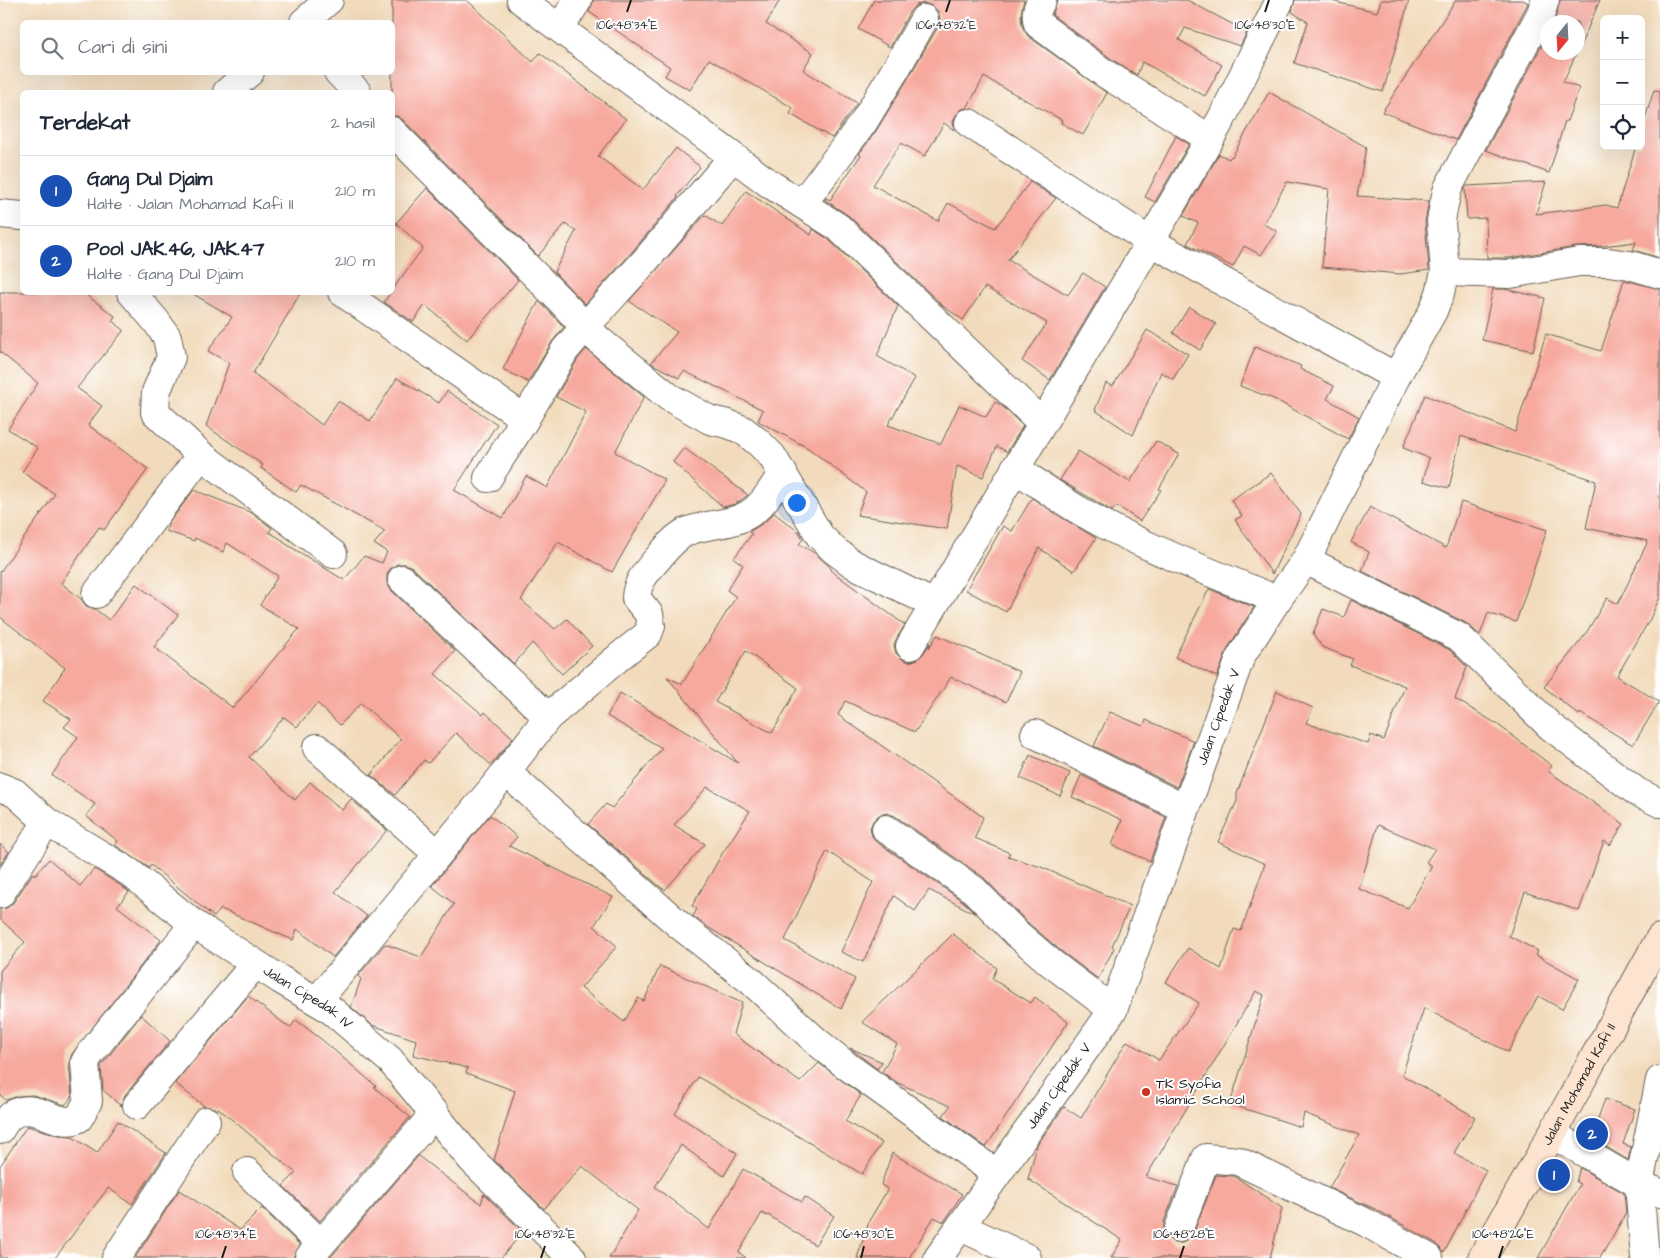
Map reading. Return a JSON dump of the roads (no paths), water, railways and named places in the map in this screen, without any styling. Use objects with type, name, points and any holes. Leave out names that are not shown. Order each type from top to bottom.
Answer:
[{"type":"main road","name":"Jalan Mohamad Kafi II","points":[[1482,1258],[1564,1141],[1659,941]]},
{"type":"street","points":[[306,20],[328,0]]},
{"type":"street","points":[[521,0],[770,184],[838,227],[1042,424]]},
{"type":"street","points":[[560,28],[578,0]]},
{"type":"street","points":[[1042,0],[1036,17],[1038,24],[1104,73],[1210,139]]},
{"type":"street","points":[[910,646],[1151,242],[1210,139],[1280,0]]},
{"type":"street","points":[[1545,0],[1541,13],[1448,188],[1441,221],[1446,272],[1510,274],[1579,262],[1599,262],[1630,265],[1660,274]]},
{"type":"street","points":[[802,204],[863,123],[924,19]]},
{"type":"street","points":[[229,90],[247,75]]},
{"type":"street","points":[[341,75],[355,90]]},
{"type":"street","points":[[969,123],[1151,242],[1396,377]]},
{"type":"street","points":[[395,134],[585,327],[669,397],[710,420],[728,424],[743,430],[751,436],[772,456],[820,536],[834,550],[853,564],[934,604]]},
{"type":"street","points":[[488,478],[565,350],[638,268],[733,156]]},
{"type":"street","points":[[0,214],[20,216]]},
{"type":"street","name":"Jalan Cipedak V","points":[[938,1258],[1113,1010],[1241,656],[1277,600],[1306,560],[1396,377],[1433,311],[1446,272]]},
{"type":"street","points":[[134,295],[167,337],[170,357],[156,392],[155,412],[201,455],[333,554]]},
{"type":"street","points":[[346,295],[525,418]]},
{"type":"street","points":[[96,594],[201,455]]},
{"type":"street","points":[[1015,468],[1107,526],[1277,600]]},
{"type":"street","points":[[317,1001],[506,772],[548,717],[648,634],[651,626],[649,614],[636,598],[637,588],[642,577],[675,539],[687,532],[733,521],[748,515],[760,505],[783,473]]},
{"type":"street","points":[[1306,560],[1460,637],[1550,726],[1648,798]]},
{"type":"street","points":[[402,579],[548,717]]},
{"type":"street","points":[[1035,734],[1185,809]]},
{"type":"street","points":[[317,748],[438,854]]},
{"type":"street","points":[[506,772],[672,918],[752,981],[816,1041],[847,1066],[997,1174]]},
{"type":"street","name":"Jalan Cipedak IV","points":[[0,787],[15,793],[47,822],[129,872],[194,924],[255,964],[330,1009],[390,1060],[471,1159],[572,1258]]},
{"type":"street","points":[[0,894],[47,822]]},
{"type":"street","points":[[886,829],[974,890],[1016,933],[1113,1010]]},
{"type":"street","points":[[0,1130],[11,1115],[26,1109],[38,1111],[66,1122],[79,1118],[88,1101],[85,1062],[194,924]]},
{"type":"street","points":[[137,1105],[255,964]]},
{"type":"street","points":[[1645,1258],[1643,1185],[1660,1080]]},
{"type":"street","points":[[247,1172],[315,1251],[435,1113]]},
{"type":"street","points":[[116,1258],[206,1121]]},
{"type":"street","points":[[1564,1141],[1643,1185]]},
{"type":"street","points":[[1180,1228],[1206,1158],[1238,1161],[1385,1233],[1429,1258]]},
{"type":"street","points":[[960,1227],[1027,1258]]},
{"type":"place","name":"TK Syofia Islamic School","points":[[1146,1092]]},
{"type":"place","name":"Pool JAK.46, JAK.47","points":[[1592,1134]]},
{"type":"place","name":"Gang Dul Djaim","points":[[1554,1175]]}]
